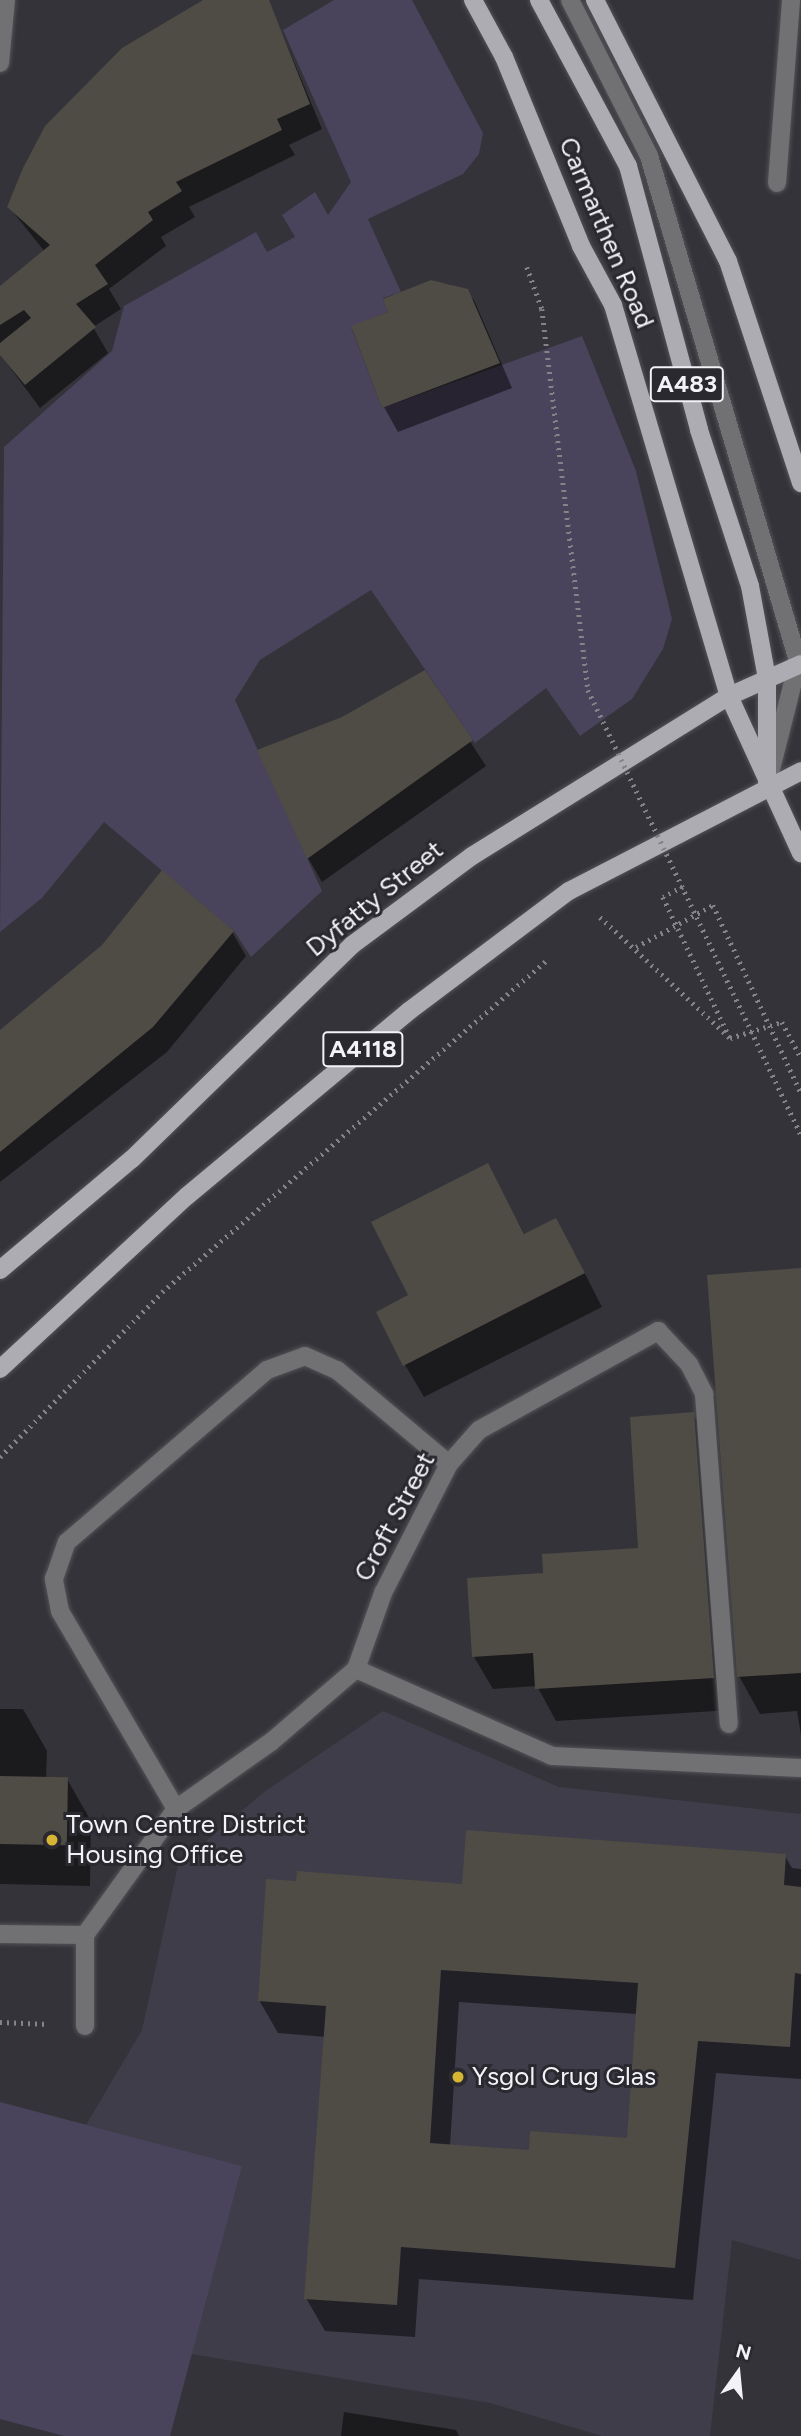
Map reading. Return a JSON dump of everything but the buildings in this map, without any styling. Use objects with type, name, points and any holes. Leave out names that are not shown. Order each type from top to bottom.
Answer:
[{"type":"main road","name":"Carmarthen Road","points":[[472,0],[613,305],[729,696],[766,786],[801,853]]},
{"type":"main road","name":"A483","points":[[539,0],[628,166],[699,430],[750,586],[767,679],[766,786]]},
{"type":"main road","name":"A483","points":[[595,0],[728,261],[801,483]]},
{"type":"main road","name":"Dyfatty Street","points":[[0,1270],[132,1159],[352,945],[472,856],[729,696],[800,667]]},
{"type":"main road","points":[[766,786],[801,771]]},
{"type":"main road","name":"A4118","points":[[0,1369],[187,1196],[409,1011],[569,891],[766,786]]},
{"type":"street","points":[[570,0],[649,156],[800,667],[786,729],[766,786]]},
{"type":"street","points":[[777,183],[792,0]]},
{"type":"street","points":[[0,63],[4,3]]},
{"type":"street","name":"Croft Street","points":[[85,1935],[176,1809],[271,1742],[356,1669],[383,1593],[449,1464],[479,1430],[658,1331],[689,1364],[704,1394],[729,1724]]},
{"type":"street","points":[[176,1809],[60,1611],[54,1579],[67,1542],[267,1370],[304,1356],[337,1370],[449,1464]]},
{"type":"street","points":[[356,1669],[552,1755],[801,1768]]},
{"type":"street","points":[[0,1934],[85,1935],[85,2026]]},
{"type":"path","points":[[527,267],[542,309],[588,690],[801,1134]]},
{"type":"path","points":[[683,887],[663,897],[730,1038]]},
{"type":"path","points":[[569,891],[636,947],[730,1038]]},
{"type":"path","points":[[636,947],[713,905],[801,1093]]},
{"type":"path","points":[[588,925],[598,915]]},
{"type":"path","points":[[0,1457],[162,1293],[557,951]]},
{"type":"path","points":[[730,1038],[782,1022],[801,1057]]},
{"type":"path","points":[[0,2022],[85,2026]]},
{"type":"shaded area","points":[[334,0],[412,0],[483,133],[479,154],[463,174],[368,219],[401,292],[383,298],[388,312],[351,327],[382,408],[582,336],[636,471],[672,619],[663,649],[632,699],[580,736],[546,688],[475,743],[371,590],[260,660],[235,700],[322,891],[251,957],[234,931],[104,822],[42,898],[0,932],[4,447],[112,351],[124,306],[256,232],[267,252],[295,237],[282,215],[315,192],[328,215],[351,182],[283,30]]},
{"type":"shaded area","name":"Ysgol Crug Glas","points":[[383,1711],[559,1787],[801,1814],[801,2260],[732,2240],[710,2436],[602,2436],[490,2403],[191,2354],[241,2166],[86,2125],[142,2030],[178,1865],[264,1792]]},
{"type":"shaded area","points":[[0,2102],[242,2166],[170,2436],[64,2436],[0,2419]]},
{"type":"place","name":"Town Centre District Housing Office","points":[[52,1840]]},
{"type":"place","name":"Ysgol Crug Glas","points":[[458,2077]]}]
